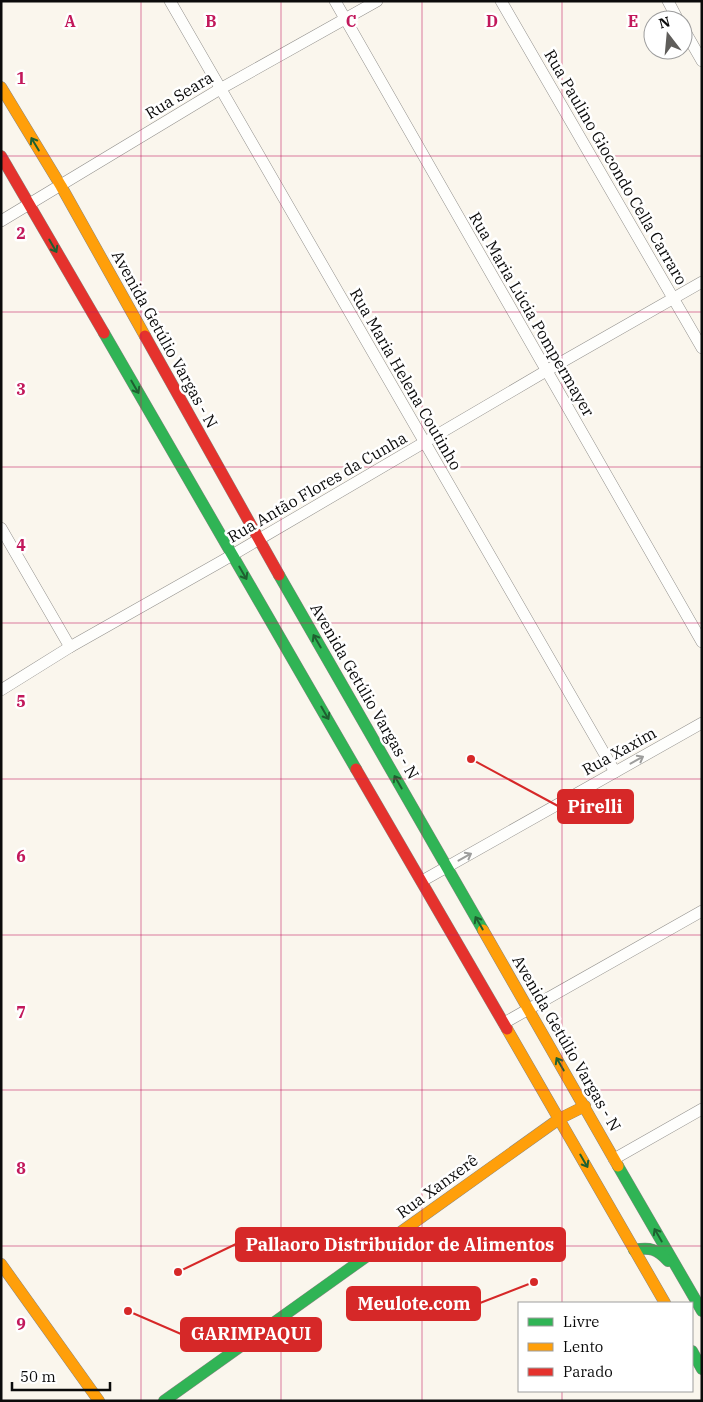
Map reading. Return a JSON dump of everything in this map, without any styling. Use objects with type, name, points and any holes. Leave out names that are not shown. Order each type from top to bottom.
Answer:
[{"type":"street","name":"Rua Maria Helena Coutinho","points":[[170,1],[615,772]]},
{"type":"street","name":"Rua Maria Lúcia Pompermayer","points":[[335,1],[702,642]]},
{"type":"street","name":"Rua Seara","points":[[1,221],[220,89],[377,1]]},
{"type":"street","name":"Rua Paulino Giocondo Cella Carraro","points":[[501,1],[702,348]]},
{"type":"street","points":[[693,45],[702,61]]},
{"type":"street","name":"Avenida Getúlio Vargas - N","points":[[1,87],[61,186],[259,540],[702,1311]]},
{"type":"street","points":[[1,156],[422,881],[663,1302]]},
{"type":"street","name":"Rua Antão Flores da Cunha","points":[[1,690],[70,647],[259,540],[546,371],[702,282]]},
{"type":"street","points":[[1,528],[70,647]]},
{"type":"street","name":"Rua Xaxim","points":[[422,881],[702,723]]},
{"type":"street","points":[[504,1023],[702,911]]},
{"type":"street","name":"Rua Xanxerê","points":[[164,1401],[559,1119],[585,1106]]},
{"type":"street","points":[[614,1159],[702,1110]]},
{"type":"street","points":[[634,1250],[649,1247],[655,1248],[683,1277]]},
{"type":"street","points":[[1,1264],[99,1401]]},
{"type":"street","points":[[693,1353],[702,1369]]},
{"type":"traffic: fast","points":[[104,333],[356,769]]},
{"type":"traffic: fast","points":[[279,575],[483,930]]},
{"type":"traffic: fast","points":[[618,1166],[702,1311]]},
{"type":"traffic: fast","points":[[164,1401],[391,1239]]},
{"type":"traffic: fast","points":[[634,1250],[653,1250],[668,1261]]},
{"type":"traffic: fast","points":[[693,1353],[702,1369]]},
{"type":"traffic: slow","points":[[1,87],[61,186],[145,336]]},
{"type":"traffic: slow","points":[[483,930],[618,1166]]},
{"type":"traffic: slow","points":[[507,1029],[664,1302]]},
{"type":"traffic: slow","points":[[391,1239],[559,1119],[585,1106]]},
{"type":"traffic: slow","points":[[1,1264],[99,1401]]},
{"type":"traffic: jam","points":[[1,156],[104,333]]},
{"type":"traffic: jam","points":[[145,336],[279,575]]},
{"type":"traffic: jam","points":[[356,769],[507,1029]]},
{"type":"place","name":"Pirelli","points":[[471,759]]},
{"type":"place","name":"Pallaoro Distribuidor de Alimentos","points":[[178,1272]]},
{"type":"place","name":"Meulote.com","points":[[534,1282]]},
{"type":"place","name":"GARIMPAQUI","points":[[128,1311]]}]
